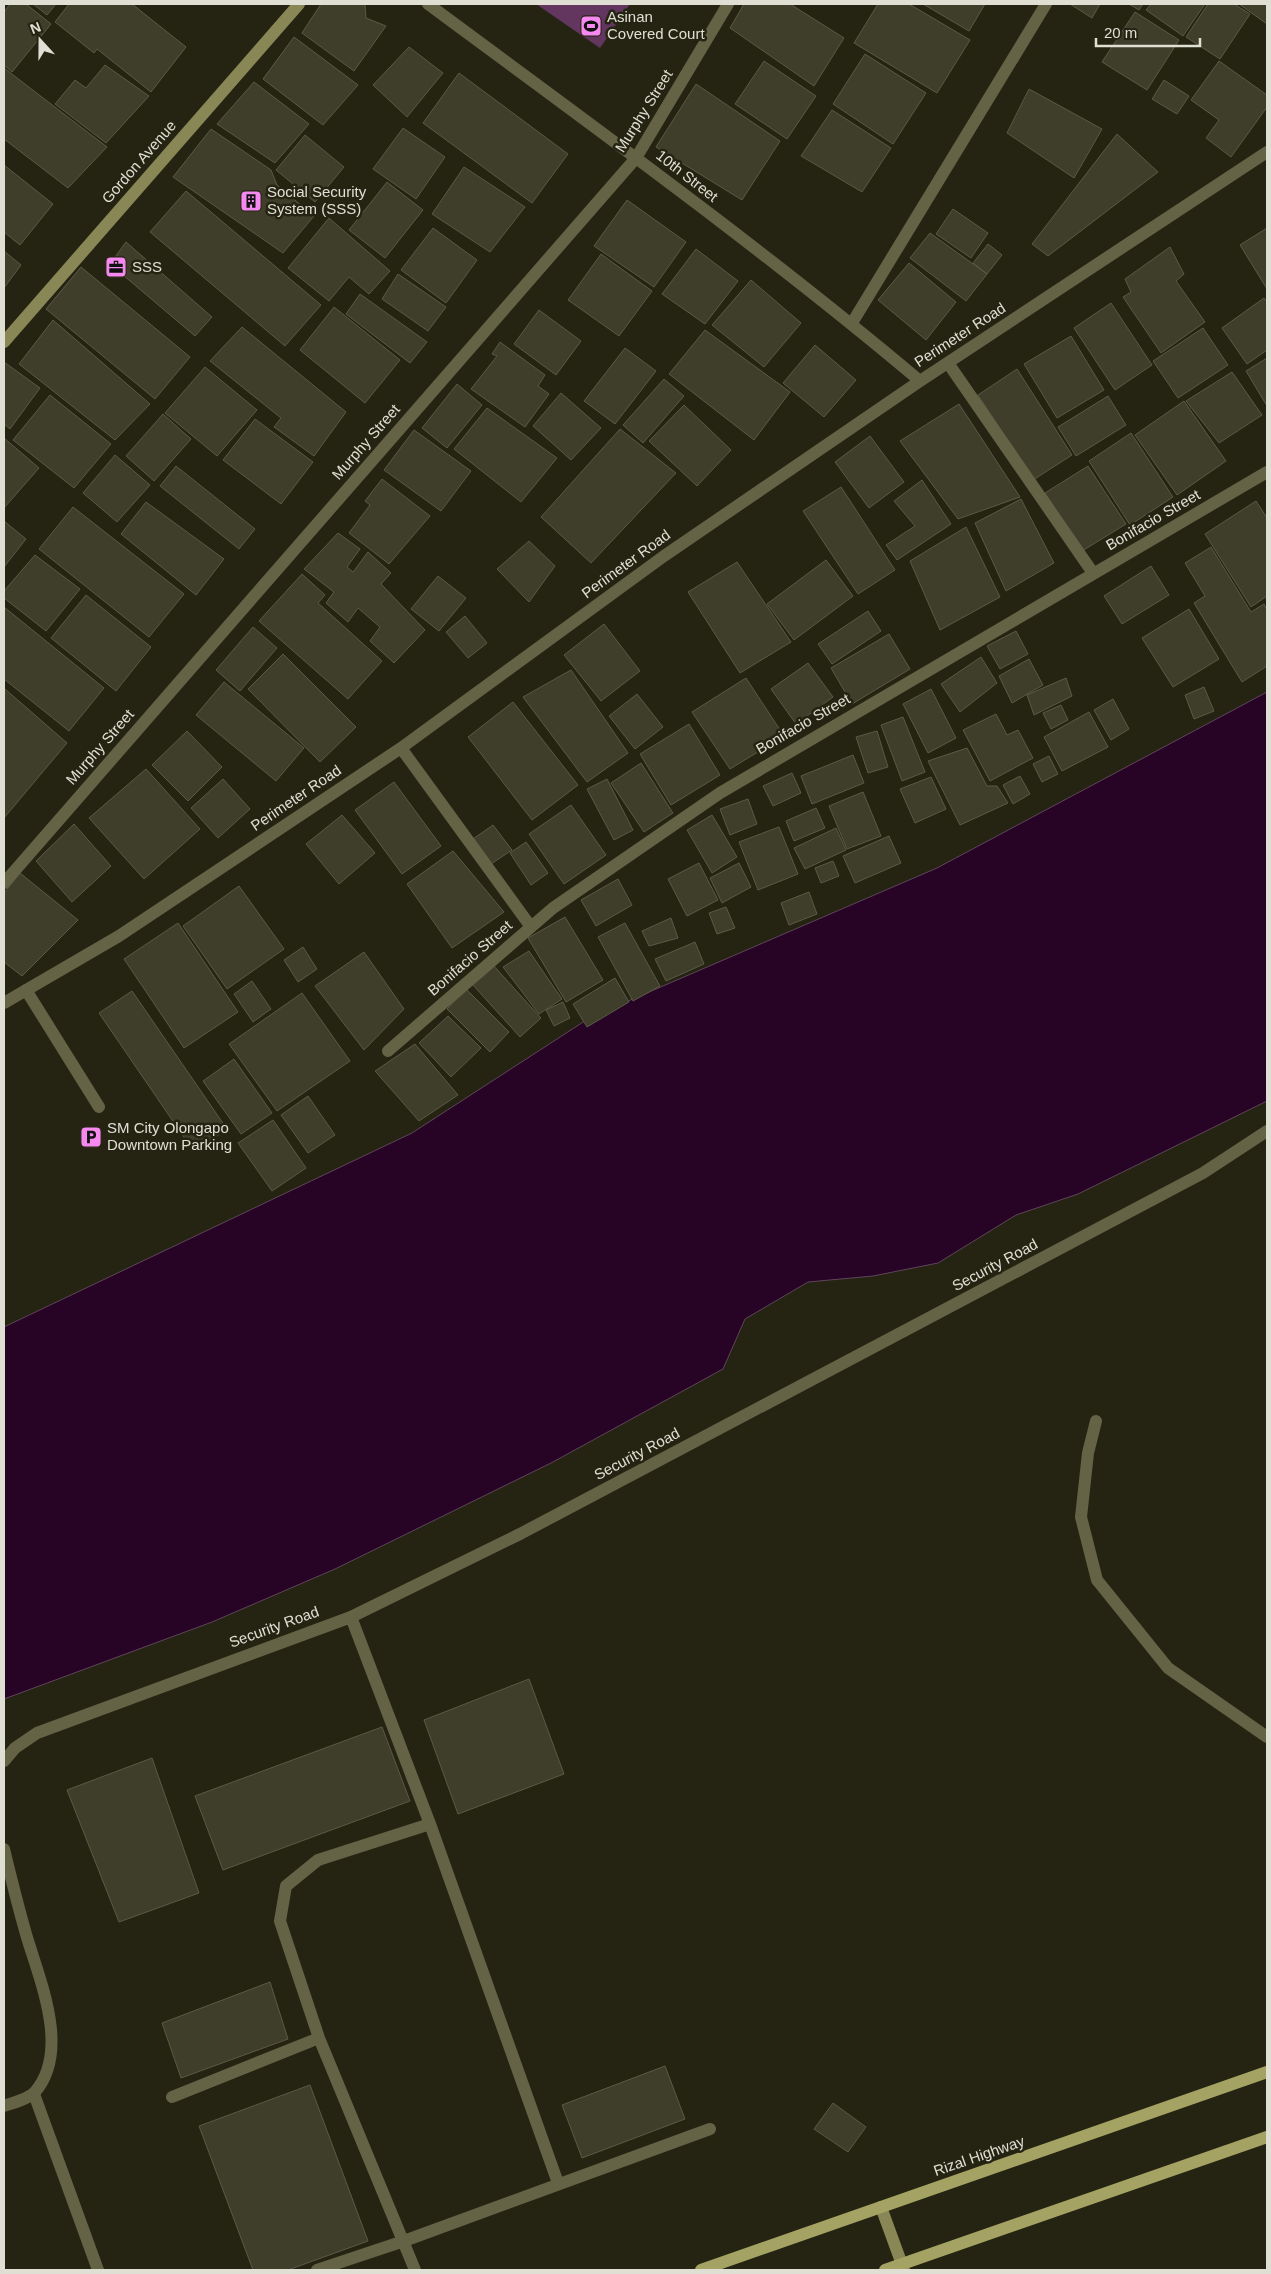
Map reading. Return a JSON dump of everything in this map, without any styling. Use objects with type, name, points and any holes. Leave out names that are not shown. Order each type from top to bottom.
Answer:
[{"type":"main road","name":"Gordon Avenue","points":[[4,342],[299,4]]},
{"type":"main road","name":"Rizal Highway","points":[[701,2270],[1267,2072]]},
{"type":"main road","points":[[884,2270],[903,2267],[1267,2136]]},
{"type":"main road","points":[[881,2206],[903,2267]]},
{"type":"street","name":"10th Street","points":[[428,4],[636,158],[852,323],[920,381]]},
{"type":"street","name":"Murphy Street","points":[[4,883],[636,158],[728,4]]},
{"type":"street","points":[[852,323],[1046,4]]},
{"type":"street","name":"Perimeter Road","points":[[4,1003],[118,936],[401,748],[664,556],[920,381],[1267,152]]},
{"type":"street","points":[[948,363],[1093,573]]},
{"type":"street","name":"Bonifacio Street","points":[[388,1051],[553,908],[720,793],[1267,472]]},
{"type":"street","points":[[401,748],[531,927]]},
{"type":"street","points":[[26,990],[99,1107]]},
{"type":"street","name":"Security Road","points":[[4,1761],[15,1748],[37,1733],[350,1617],[520,1534],[1203,1173],[1267,1131]]},
{"type":"street","points":[[1096,1421],[1088,1453],[1081,1517],[1097,1580],[1168,1668],[1267,1737]]},
{"type":"street","points":[[350,1617],[430,1824],[558,2183]]},
{"type":"street","points":[[415,2270],[319,2038],[280,1921],[286,1886],[318,1860],[430,1824]]},
{"type":"street","points":[[4,1849],[26,1934],[48,2004],[52,2028],[49,2058],[44,2076],[34,2094],[4,2106]]},
{"type":"street","points":[[172,2097],[319,2038]]},
{"type":"street","points":[[34,2094],[98,2270]]},
{"type":"street","points":[[317,2270],[404,2242],[558,2183],[710,2129]]},
{"type":"shaded area","name":"Asinan Covered Court","points":[[536,4],[630,4],[600,48]]},
{"type":"shaded area","points":[[1267,692],[1267,1101],[1078,1194],[1016,1215],[938,1263],[873,1276],[808,1282],[745,1319],[723,1369],[551,1463],[335,1569],[212,1622],[4,1699],[4,1327],[412,1133],[591,1017],[937,868]]},
{"type":"building","points":[[10,4],[26,4],[51,24],[12,72],[4,65],[4,12]]},
{"type":"building","points":[[33,4],[56,4],[47,15]]},
{"type":"building","points":[[69,4],[132,4],[186,47],[151,92],[97,49],[94,53],[55,22]]},
{"type":"building","points":[[321,4],[365,4],[366,18],[386,26],[354,71],[302,33]]},
{"type":"building","points":[[744,4],[790,4],[844,38],[814,86],[730,28]]},
{"type":"building","points":[[878,4],[909,4],[970,40],[937,93],[854,43]]},
{"type":"building","points":[[923,4],[985,4],[969,31]]},
{"type":"building","points":[[1070,4],[1100,4],[1092,18]]},
{"type":"building","points":[[1129,4],[1143,4],[1139,10]]},
{"type":"building","points":[[1151,4],[1205,4],[1183,36],[1146,10]]},
{"type":"building","points":[[1208,4],[1234,4],[1250,14],[1220,59],[1186,37]]},
{"type":"building","points":[[1239,4],[1267,4],[1267,24]]},
{"type":"building","points":[[1135,12],[1179,40],[1147,90],[1102,62]]},
{"type":"building","points":[[294,37],[358,85],[323,125],[263,79]]},
{"type":"building","points":[[409,47],[443,73],[407,117],[373,85]]},
{"type":"building","points":[[865,54],[926,93],[893,144],[833,104]]},
{"type":"building","points":[[764,61],[816,96],[787,139],[735,104]]},
{"type":"building","points":[[1219,61],[1267,95],[1267,107],[1231,157],[1206,138],[1219,120],[1191,100]]},
{"type":"building","points":[[105,65],[149,96],[106,143],[55,104],[75,80],[86,88]]},
{"type":"building","points":[[4,68],[107,147],[68,188],[4,139]]},
{"type":"building","points":[[459,73],[568,154],[532,203],[423,123]]},
{"type":"building","points":[[1164,80],[1189,96],[1177,114],[1152,99]]},
{"type":"building","points":[[254,82],[309,124],[275,163],[217,124]]},
{"type":"building","points":[[696,84],[780,141],[742,200],[656,147]]},
{"type":"building","points":[[1029,89],[1102,129],[1074,178],[1007,133]]},
{"type":"building","points":[[832,110],[891,148],[862,192],[801,156]]},
{"type":"building","points":[[403,128],[445,157],[416,199],[373,169]]},
{"type":"building","name":"Social Security System (SSS)","points":[[211,129],[271,170],[277,185],[314,216],[283,253],[173,177]]},
{"type":"building","points":[[1117,134],[1158,172],[1048,256],[1032,244]]},
{"type":"building","points":[[305,135],[344,167],[315,202],[276,170]]},
{"type":"building","points":[[4,165],[53,204],[20,245],[4,232]]},
{"type":"building","points":[[464,167],[525,207],[490,252],[432,214]]},
{"type":"building","points":[[387,182],[423,210],[385,258],[349,230]]},
{"type":"building","points":[[186,191],[321,305],[285,346],[150,232]]},
{"type":"building","points":[[627,200],[686,242],[654,287],[594,246]]},
{"type":"building","points":[[953,209],[988,233],[971,258],[936,234]]},
{"type":"building","points":[[329,218],[390,271],[369,294],[349,277],[329,301],[288,268]]},
{"type":"building","points":[[433,228],[477,260],[446,303],[401,270]]},
{"type":"building","points":[[1267,228],[1267,289],[1240,245]]},
{"type":"building","points":[[930,233],[987,274],[966,301],[910,258]]},
{"type":"building","points":[[126,242],[212,317],[195,336],[110,264]]},
{"type":"building","points":[[988,244],[1002,255],[987,274],[973,263]]},
{"type":"building","points":[[1170,247],[1184,274],[1176,281],[1205,322],[1161,353],[1123,297],[1131,292],[1125,279]]},
{"type":"building","points":[[696,249],[738,281],[705,324],[662,294]]},
{"type":"building","points":[[4,251],[21,265],[4,288]]},
{"type":"building","points":[[601,254],[652,291],[619,336],[568,300]]},
{"type":"building","points":[[909,263],[956,302],[926,340],[878,300]]},
{"type":"building","points":[[81,267],[190,357],[155,399],[46,309]]},
{"type":"building","points":[[398,274],[446,307],[428,331],[382,299]]},
{"type":"building","points":[[751,280],[801,323],[764,367],[712,325]]},
{"type":"building","points":[[360,294],[427,342],[410,363],[346,314]]},
{"type":"building","points":[[1264,298],[1267,302],[1267,350],[1247,364],[1222,328]]},
{"type":"building","points":[[1111,303],[1152,365],[1115,390],[1074,328]]},
{"type":"building","points":[[334,307],[400,360],[365,403],[300,350]]},
{"type":"building","points":[[539,310],[581,341],[556,375],[514,344]]},
{"type":"building","points":[[53,320],[150,404],[115,440],[19,364]]},
{"type":"building","points":[[242,327],[346,412],[314,456],[274,427],[281,418],[210,361]]},
{"type":"building","points":[[1203,328],[1228,365],[1178,398],[1153,361]]},
{"type":"building","points":[[705,330],[790,392],[754,440],[669,374]]},
{"type":"building","points":[[1071,336],[1104,390],[1057,418],[1024,364]]},
{"type":"building","points":[[500,342],[545,375],[538,386],[549,394],[525,427],[471,389],[497,356],[492,354]]},
{"type":"building","points":[[815,345],[856,380],[824,417],[783,383]]},
{"type":"building","points":[[625,348],[656,371],[615,424],[584,401]]},
{"type":"building","points":[[1267,358],[1267,406],[1246,371]]},
{"type":"building","points":[[4,362],[40,388],[10,429],[4,424]]},
{"type":"building","points":[[205,367],[257,410],[217,456],[165,413]]},
{"type":"building","points":[[1017,369],[1072,455],[1033,480],[978,395]]},
{"type":"building","points":[[1232,372],[1262,415],[1219,443],[1186,401]]},
{"type":"building","points":[[664,379],[684,396],[643,443],[623,425]]},
{"type":"building","points":[[457,384],[482,405],[447,448],[422,428]]},
{"type":"building","points":[[561,393],[601,428],[571,460],[533,426]]},
{"type":"building","points":[[50,395],[111,444],[74,488],[13,440]]},
{"type":"building","points":[[1108,396],[1126,425],[1076,456],[1058,427]]},
{"type":"building","points":[[1184,401],[1226,461],[1177,495],[1135,435]]},
{"type":"building","points":[[959,404],[1020,497],[958,519],[900,441]]},
{"type":"building","points":[[684,405],[731,450],[697,486],[649,441]]},
{"type":"building","points":[[487,408],[557,458],[521,502],[454,449]]},
{"type":"building","points":[[163,414],[191,439],[154,481],[126,456]]},
{"type":"building","points":[[255,419],[313,462],[281,504],[223,460]]},
{"type":"building","points":[[620,429],[676,473],[591,563],[541,517]]},
{"type":"building","points":[[414,430],[471,471],[441,511],[384,470]]},
{"type":"building","points":[[1131,433],[1173,497],[1130,525],[1089,461]]},
{"type":"building","points":[[870,436],[904,482],[869,508],[835,462]]},
{"type":"building","points":[[4,438],[39,468],[4,508]]},
{"type":"building","points":[[115,455],[150,485],[117,522],[83,493]]},
{"type":"building","points":[[176,466],[255,529],[239,549],[160,486]]},
{"type":"building","points":[[1088,466],[1126,524],[1082,551],[1045,493]]},
{"type":"building","points":[[382,479],[430,516],[389,564],[349,533],[370,505],[365,501]]},
{"type":"building","points":[[922,480],[951,524],[897,560],[886,545],[915,526],[894,501]]},
{"type":"building","points":[[841,487],[895,570],[858,594],[803,511]]},
{"type":"building","points":[[1021,499],[1054,563],[1006,591],[975,523]]},
{"type":"building","points":[[1256,501],[1267,518],[1267,596],[1251,607],[1205,534]]},
{"type":"building","points":[[146,502],[224,559],[196,595],[121,534]]},
{"type":"building","points":[[73,507],[184,594],[149,637],[39,549]]},
{"type":"building","points":[[4,521],[26,539],[4,567]]},
{"type":"building","points":[[966,527],[1000,597],[940,630],[910,561]]},
{"type":"building","points":[[338,533],[360,549],[347,567],[353,572],[368,552],[391,573],[381,584],[425,630],[394,663],[370,641],[380,627],[358,608],[348,622],[326,603],[334,592],[304,569]]},
{"type":"building","points":[[529,541],[555,566],[529,602],[497,569]]},
{"type":"building","points":[[1211,547],[1251,612],[1264,604],[1267,610],[1267,666],[1242,682],[1194,603],[1205,596],[1185,563]]},
{"type":"building","points":[[35,555],[80,589],[46,631],[4,598],[4,591]]},
{"type":"building","points":[[826,560],[853,596],[794,640],[767,604]]},
{"type":"building","points":[[737,562],[791,642],[740,673],[688,592]]},
{"type":"building","points":[[1151,566],[1169,595],[1122,624],[1104,596]]},
{"type":"building","points":[[302,574],[325,595],[318,603],[382,661],[348,699],[259,621]]},
{"type":"building","points":[[438,576],[466,598],[439,631],[411,609]]},
{"type":"building","points":[[86,595],[151,647],[116,691],[51,638]]},
{"type":"building","points":[[4,607],[104,688],[69,731],[4,679]]},
{"type":"building","points":[[1189,609],[1219,659],[1173,687],[1142,638]]},
{"type":"building","points":[[868,611],[881,631],[832,664],[818,644]]},
{"type":"building","points":[[465,616],[487,643],[468,658],[446,632]]},
{"type":"building","points":[[604,624],[640,671],[601,701],[564,655]]},
{"type":"building","points":[[253,627],[277,648],[240,691],[216,670]]},
{"type":"building","points":[[1016,631],[1028,654],[1000,669],[987,646]]},
{"type":"building","points":[[889,634],[910,669],[852,704],[831,668]]},
{"type":"building","points":[[283,654],[356,727],[320,762],[248,689]]},
{"type":"building","points":[[981,657],[997,683],[960,712],[941,684]]},
{"type":"building","points":[[1029,659],[1043,685],[1012,703],[999,676]]},
{"type":"building","points":[[808,663],[833,697],[796,724],[771,689]]},
{"type":"building","points":[[571,670],[628,753],[587,782],[523,697]]},
{"type":"building","points":[[746,678],[784,736],[730,769],[692,712]]},
{"type":"building","points":[[1066,678],[1072,696],[1034,715],[1027,695]]},
{"type":"building","points":[[224,682],[304,748],[276,781],[196,715]]},
{"type":"building","points":[[1204,687],[1214,711],[1194,719],[1185,695]]},
{"type":"building","points":[[931,689],[956,738],[928,753],[903,704]]},
{"type":"building","points":[[4,690],[67,743],[4,818]]},
{"type":"building","points":[[637,694],[663,727],[635,749],[609,716]]},
{"type":"building","points":[[1113,699],[1129,729],[1111,740],[1094,710]]},
{"type":"building","points":[[513,702],[578,785],[532,820],[468,737]]},
{"type":"building","points":[[1061,705],[1068,720],[1051,729],[1043,713]]},
{"type":"building","points":[[1089,712],[1108,747],[1062,771],[1044,737]]},
{"type":"building","points":[[996,714],[1007,735],[1018,730],[1033,758],[990,781],[963,730]]},
{"type":"building","points":[[903,717],[925,772],[902,781],[881,725]]},
{"type":"building","points":[[689,724],[720,775],[671,805],[640,754]]},
{"type":"building","points":[[187,731],[222,767],[188,801],[152,765]]},
{"type":"building","points":[[877,731],[888,767],[868,773],[856,737]]},
{"type":"building","points":[[967,748],[987,786],[997,786],[1008,803],[960,825],[928,761]]},
{"type":"building","points":[[853,755],[864,783],[812,804],[801,776]]},
{"type":"building","points":[[1049,756],[1058,774],[1042,782],[1033,764]]},
{"type":"building","points":[[641,763],[673,813],[644,832],[611,783]]},
{"type":"building","points":[[146,769],[200,829],[144,879],[89,818]]},
{"type":"building","points":[[792,773],[801,793],[773,806],[763,786]]},
{"type":"building","points":[[1020,776],[1030,794],[1013,804],[1003,785]]},
{"type":"building","points":[[931,777],[946,809],[915,823],[900,789]]},
{"type":"building","points":[[223,779],[250,809],[218,838],[191,808]]},
{"type":"building","points":[[607,779],[633,830],[614,840],[587,789]]},
{"type":"building","points":[[394,782],[441,846],[402,874],[355,810]]},
{"type":"building","points":[[863,792],[881,836],[847,849],[829,806]]},
{"type":"building","points":[[748,799],[757,824],[730,835],[720,809]]},
{"type":"building","points":[[571,805],[606,855],[564,884],[529,834]]},
{"type":"building","points":[[816,808],[825,828],[794,841],[786,821]]},
{"type":"building","points":[[342,815],[375,853],[339,884],[306,844]]},
{"type":"building","points":[[712,815],[737,857],[712,873],[687,830]]},
{"type":"building","points":[[74,824],[111,866],[72,902],[36,861]]},
{"type":"building","points":[[493,825],[512,850],[491,864],[473,839]]},
{"type":"building","points":[[779,827],[798,874],[758,890],[739,842]]},
{"type":"building","points":[[836,828],[846,850],[805,869],[794,848]]},
{"type":"building","points":[[889,836],[901,863],[855,883],[843,856]]},
{"type":"building","points":[[526,842],[548,873],[531,885],[510,853]]},
{"type":"building","points":[[453,851],[504,912],[452,948],[407,884]]},
{"type":"building","points":[[833,861],[839,876],[821,883],[815,868]]},
{"type":"building","points":[[699,863],[718,900],[687,916],[668,879]]},
{"type":"building","points":[[739,863],[751,887],[722,903],[710,878]]},
{"type":"building","points":[[20,873],[78,920],[22,976],[4,962],[4,893]]},
{"type":"building","points":[[618,879],[632,905],[596,926],[581,900]]},
{"type":"building","points":[[239,886],[284,949],[227,989],[183,926]]},
{"type":"building","points":[[809,892],[817,914],[789,925],[781,903]]},
{"type":"building","points":[[726,907],[735,928],[717,934],[709,913]]},
{"type":"building","points":[[565,917],[603,980],[566,1002],[528,938]]},
{"type":"building","points":[[671,918],[678,938],[649,946],[642,931]]},
{"type":"building","points":[[178,923],[238,1012],[184,1048],[124,959]]},
{"type":"building","points":[[625,923],[660,986],[633,1001],[598,937]]},
{"type":"building","points":[[695,942],[704,964],[666,981],[655,959]]},
{"type":"building","points":[[303,947],[317,969],[298,982],[284,960]]},
{"type":"building","points":[[529,951],[562,999],[539,1014],[503,967]]},
{"type":"building","points":[[364,952],[404,1009],[364,1050],[315,986]]},
{"type":"building","points":[[493,965],[541,1018],[520,1037],[472,984]]},
{"type":"building","points":[[615,978],[629,1002],[587,1027],[573,1004]]},
{"type":"building","points":[[252,981],[271,1009],[253,1022],[234,994]]},
{"type":"building","points":[[466,989],[509,1032],[490,1052],[447,1009]]},
{"type":"building","points":[[132,991],[227,1129],[194,1152],[99,1013]]},
{"type":"building","points":[[302,993],[350,1061],[277,1111],[229,1044]]},
{"type":"building","points":[[563,1002],[570,1018],[554,1026],[546,1010]]},
{"type":"building","points":[[448,1016],[481,1048],[451,1077],[419,1043]]},
{"type":"building","points":[[415,1044],[458,1095],[419,1121],[375,1071]]},
{"type":"building","points":[[234,1059],[272,1113],[241,1134],[203,1081]]},
{"type":"building","points":[[308,1096],[335,1135],[308,1153],[281,1115]]},
{"type":"building","points":[[273,1120],[306,1168],[272,1191],[238,1143]]},
{"type":"building","points":[[529,1679],[564,1774],[458,1814],[424,1720]]},
{"type":"building","points":[[382,1727],[410,1801],[223,1870],[195,1796]]},
{"type":"building","points":[[152,1758],[199,1893],[119,1922],[67,1790]]},
{"type":"building","points":[[270,1982],[288,2039],[181,2078],[162,2023]]},
{"type":"building","points":[[665,2066],[685,2119],[582,2158],[562,2105]]},
{"type":"building","points":[[310,2085],[368,2241],[288,2270],[253,2270],[199,2126]]},
{"type":"building","points":[[833,2103],[866,2127],[848,2152],[814,2129]]},
{"type":"place","name":"Asinan Covered Court","points":[[591,26]]},
{"type":"place","name":"Social Security System (SSS)","points":[[251,201]]},
{"type":"place","name":"SSS","points":[[116,267]]},
{"type":"place","name":"SM City Olongapo Downtown Parking","points":[[91,1137]]}]
